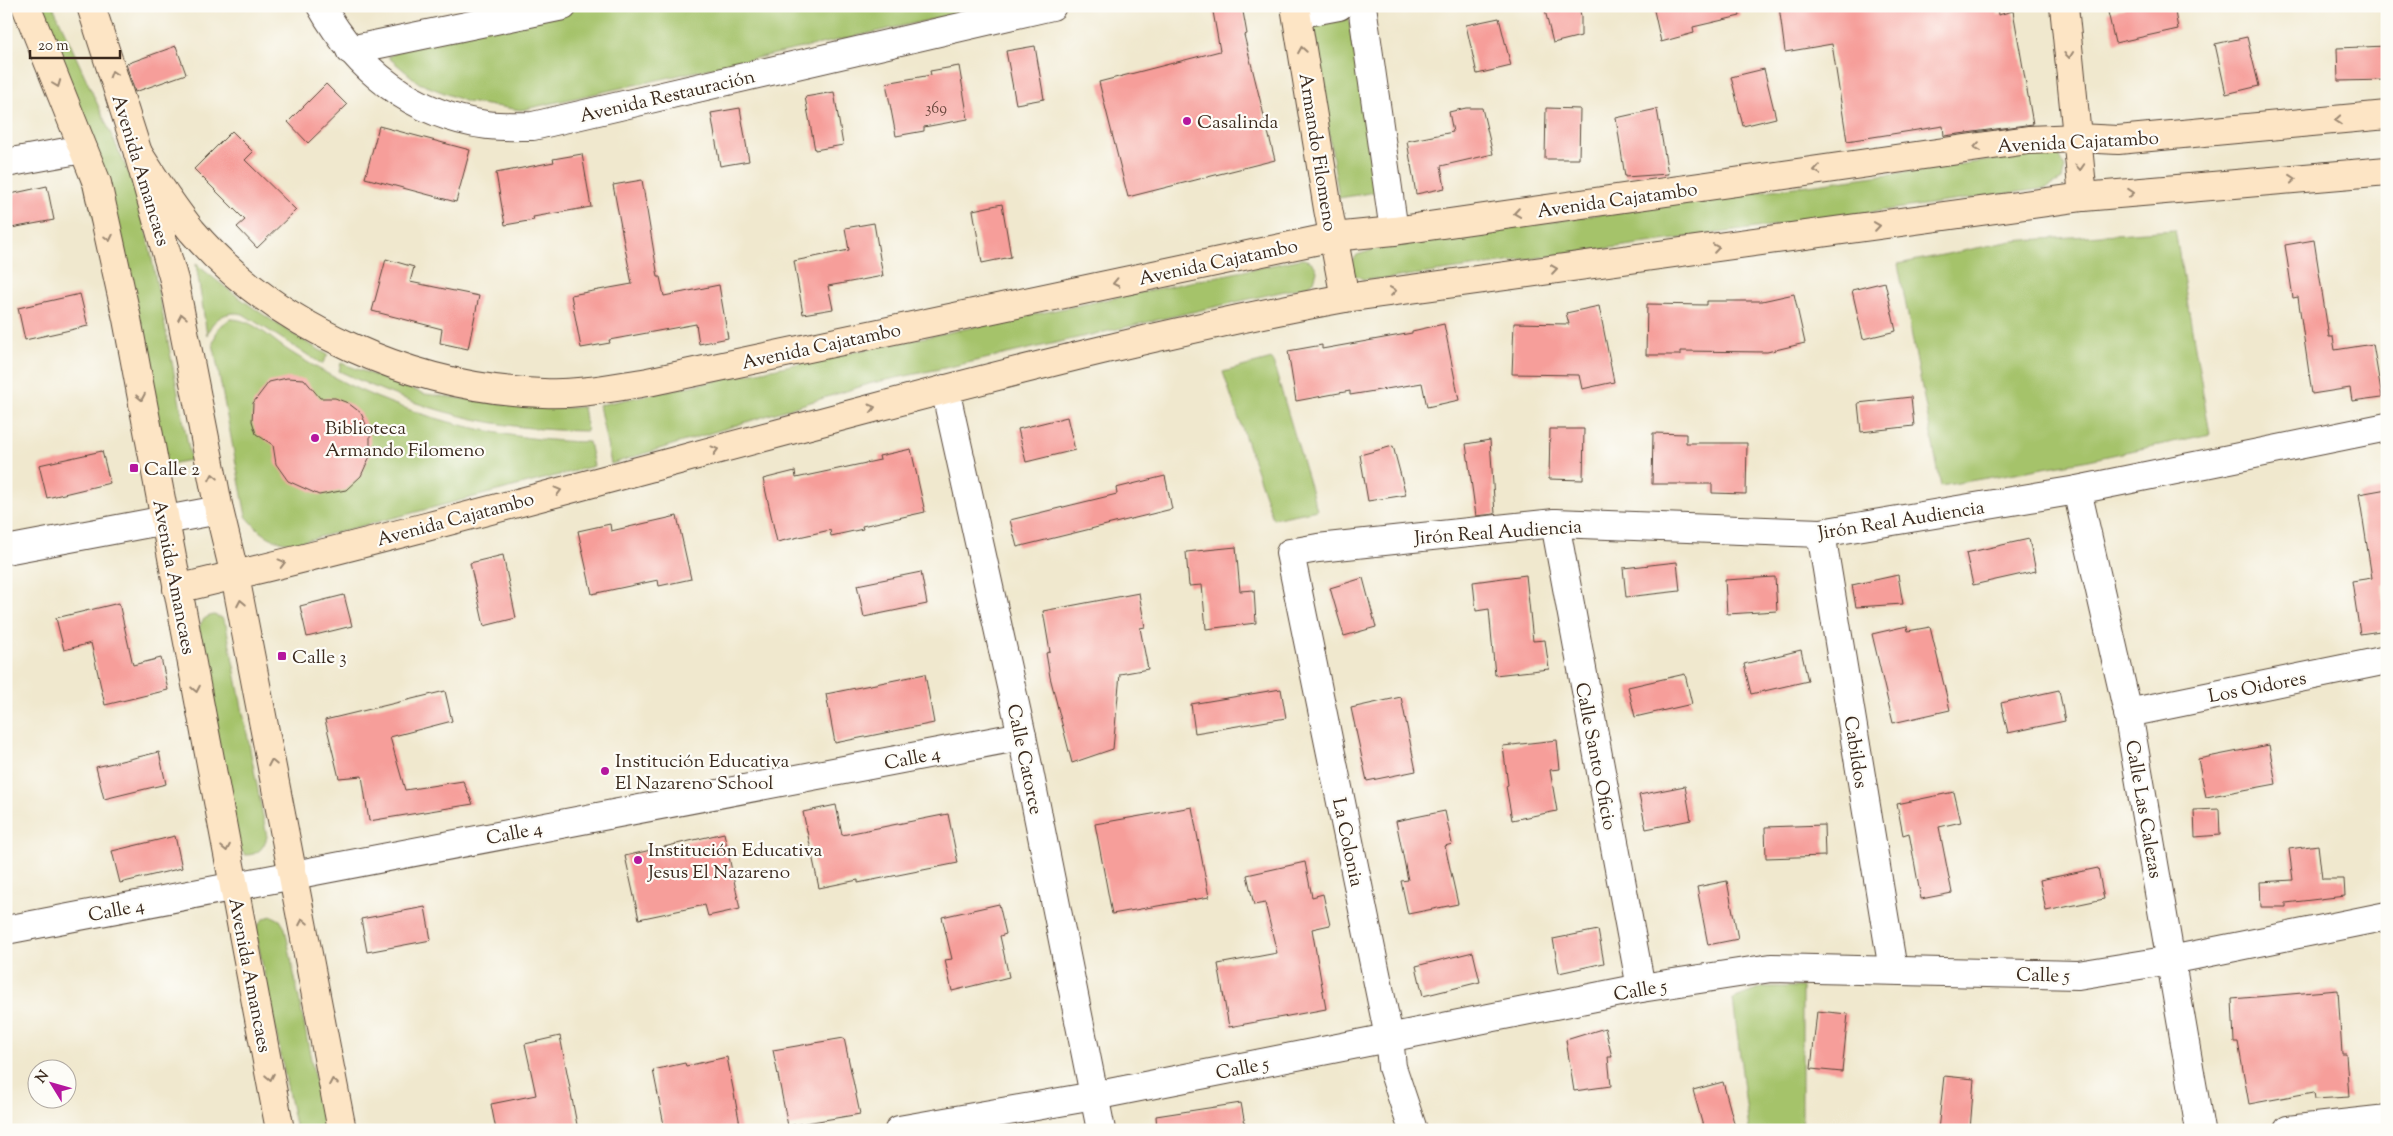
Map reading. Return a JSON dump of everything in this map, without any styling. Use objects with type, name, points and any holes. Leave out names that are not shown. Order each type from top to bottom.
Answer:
[{"type":"street","name":"Avenida Amancaes","points":[[26,6],[97,183],[124,309],[280,1130]]},
{"type":"street","name":"Avenida Amancaes","points":[[91,6],[138,153],[174,280],[294,874],[342,1130]]},
{"type":"street","name":"Avenida Restauración","points":[[322,6],[335,31],[364,66],[400,94],[442,114],[487,125],[533,126],[1052,6]]},
{"type":"street","points":[[350,50],[563,6]]},
{"type":"street","points":[[1296,10],[1339,6]]},
{"type":"street","points":[[1362,6],[1394,231]]},
{"type":"street","points":[[2064,6],[2083,197]]},
{"type":"street","name":"Armando Filomeno","points":[[1296,10],[1332,237],[1345,298]]},
{"type":"street","name":"Avenida Cajatambo","points":[[138,153],[164,195],[193,232],[230,269],[280,308],[329,336],[387,363],[490,389],[545,394],[592,391],[648,382],[1332,237],[1394,231],[2028,140],[2078,138],[2118,140],[2387,115]]},
{"type":"street","points":[[6,163],[83,149]]},
{"type":"street","name":"Avenida Cajatambo","points":[[177,589],[235,576],[945,389],[1207,325],[1345,298],[2083,197],[2387,171]]},
{"type":"street","name":"Calle Catorce","points":[[945,389],[1022,736],[1100,1130]]},
{"type":"street","name":"Jirón Real Audiencia","points":[[1290,553],[1318,548],[1555,523],[1821,533],[2077,490],[2387,427]]},
{"type":"street","name":"Calle Las Calezas","points":[[2077,490],[2128,713],[2200,1130]]},
{"type":"street","points":[[6,550],[219,510]]},
{"type":"street","name":"Calle Santo Oficio","points":[[1555,523],[1641,988]]},
{"type":"street","name":"Cabildos","points":[[1821,533],[1893,970]]},
{"type":"street","name":"La Colonia","points":[[1290,553],[1390,1037],[1392,1067],[1413,1130]]},
{"type":"street","name":"Los Oidores","points":[[2128,713],[2387,660]]},
{"type":"street","name":"Calle 4","points":[[6,930],[1022,736]]},
{"type":"street","name":"Calle 5","points":[[899,1130],[1094,1096],[1641,988],[1771,968],[2078,974],[2171,960],[2387,916]]},
{"type":"street","points":[[2288,1130],[2387,1119]]},
{"type":"green space","points":[[34,6],[53,6],[140,198],[191,460],[164,465]]},
{"type":"green space","points":[[576,6],[993,6],[521,110],[467,102],[419,83],[388,57],[428,36]]},
{"type":"green space","points":[[1310,6],[1347,6],[1376,192],[1339,198]]},
{"type":"green space","points":[[2051,154],[2060,157],[2065,168],[2062,180],[2047,188],[1384,279],[1363,279],[1355,275],[1351,264],[1357,255],[1379,248],[1633,209],[2029,155]]},
{"type":"green space","points":[[2175,230],[2210,434],[2089,460],[1941,486],[1898,264],[2012,241]]},
{"type":"green space","points":[[1301,259],[1311,262],[1317,271],[1314,281],[1307,286],[872,383],[611,464],[599,405]]},
{"type":"green space","points":[[196,264],[260,312],[328,355],[322,364],[243,314],[231,313],[220,317],[212,324],[207,335]]},
{"type":"green space","points":[[230,319],[247,322],[326,373],[349,385],[406,409],[497,433],[558,441],[589,442],[594,466],[296,543],[273,539],[262,533],[246,516],[213,343],[218,328]]},
{"type":"green space","points":[[1272,359],[1317,510],[1273,519],[1223,372]]},
{"type":"green space","points":[[341,363],[425,394],[520,406],[583,407],[587,431],[520,427],[459,416],[370,385],[339,371]]},
{"type":"green space","points":[[214,615],[222,618],[226,625],[267,837],[259,851],[250,855],[245,855],[236,844],[198,633],[203,621],[207,617]]},
{"type":"green space","points":[[272,916],[280,920],[285,928],[325,1130],[296,1130],[256,933],[261,921]]},
{"type":"green space","points":[[1764,987],[1802,987],[1802,1130],[1749,1130],[1733,999]]},
{"type":"building","name":"Casalinda","points":[[1212,6],[1242,6],[1247,34],[1244,35],[1275,160],[1128,197],[1099,82],[1220,51]]},
{"type":"building","points":[[1544,6],[1579,6],[1581,36],[1553,43]]},
{"type":"building","points":[[1653,6],[1738,6],[1740,16],[1693,27],[1694,33],[1661,42]]},
{"type":"building","points":[[1779,6],[1997,6],[1998,15],[2013,11],[2033,124],[1944,136],[1943,126],[1847,141],[1832,44],[1785,52]]},
{"type":"building","points":[[2134,6],[2174,6],[2178,29],[2115,43],[2108,12]]},
{"type":"building","points":[[1499,18],[1511,66],[1477,74],[1466,25]]},
{"type":"building","points":[[2247,37],[2259,86],[2226,94],[2215,44]]},
{"type":"building","points":[[176,46],[186,74],[135,92],[126,64]]},
{"type":"building","points":[[1035,46],[1044,99],[1016,104],[1006,51]]},
{"type":"building","points":[[2387,46],[2387,80],[2338,81],[2337,48]]},
{"type":"building","points":[[959,66],[968,119],[924,127],[924,131],[896,136],[886,83],[931,75],[930,71]]},
{"type":"building","points":[[1764,69],[1776,118],[1743,126],[1731,77]]},
{"type":"building","points":[[326,84],[347,105],[308,143],[288,122]]},
{"type":"building","points":[[834,92],[843,145],[815,150],[805,97]]},
{"type":"building","points":[[740,108],[749,161],[720,166],[711,113]]},
{"type":"building","points":[[1466,108],[1482,108],[1493,154],[1441,166],[1445,188],[1416,194],[1407,141],[1453,132],[1449,112]]},
{"type":"building","points":[[1546,108],[1580,109],[1579,159],[1545,159]]},
{"type":"building","points":[[1657,109],[1668,174],[1625,177],[1616,118]]},
{"type":"building","points":[[379,126],[470,150],[456,202],[365,178]]},
{"type":"building","points":[[232,131],[253,152],[245,160],[296,210],[257,248],[237,227],[245,220],[194,169]]},
{"type":"building","points":[[582,154],[591,207],[533,217],[534,220],[505,225],[496,173],[554,162],[553,159]]},
{"type":"building","points":[[642,180],[658,277],[660,277],[664,296],[719,285],[728,338],[699,344],[696,324],[609,340],[610,343],[581,348],[571,295],[632,284],[613,185]]},
{"type":"building","points":[[47,186],[54,220],[6,229],[6,195]]},
{"type":"building","points":[[1002,204],[1011,257],[982,263],[973,210]]},
{"type":"building","points":[[874,223],[883,276],[828,286],[833,309],[803,314],[794,261],[849,250],[845,228]]},
{"type":"building","points":[[2314,240],[2329,337],[2333,337],[2335,350],[2373,344],[2382,397],[2352,401],[2350,388],[2312,394],[2298,297],[2293,298],[2285,245]]},
{"type":"building","points":[[386,259],[414,267],[410,282],[479,296],[468,349],[440,343],[442,329],[372,311]]},
{"type":"building","points":[[1885,282],[1896,331],[1863,339],[1852,290]]},
{"type":"building","points":[[80,294],[88,326],[25,340],[18,308]]},
{"type":"building","points":[[1794,294],[1805,343],[1767,352],[1680,351],[1680,355],[1646,355],[1647,304],[1707,305],[1707,301],[1762,301]]},
{"type":"building","points":[[1599,306],[1614,382],[1582,389],[1579,375],[1512,374],[1514,323],[1569,324],[1566,313]]},
{"type":"building","points":[[1444,324],[1459,400],[1427,407],[1422,383],[1350,395],[1350,391],[1296,401],[1288,351],[1322,345],[1322,349],[1412,333],[1412,331]]},
{"type":"building","name":"Biblioteca Armando Filomeno","points":[[287,378],[304,379],[320,398],[335,398],[348,403],[361,413],[370,434],[370,456],[361,476],[346,490],[319,495],[288,481],[276,464],[273,445],[256,434],[252,421],[253,403],[269,382]]},
{"type":"building","points":[[1911,397],[1914,426],[1861,432],[1858,403]]},
{"type":"building","points":[[1067,417],[1075,450],[1026,462],[1018,429]]},
{"type":"building","points":[[1550,429],[1584,429],[1583,480],[1549,479]]},
{"type":"building","points":[[1653,433],[1686,434],[1686,443],[1747,443],[1746,494],[1712,493],[1712,484],[1652,484]]},
{"type":"building","points":[[1490,440],[1495,514],[1476,516],[1466,444]]},
{"type":"building","points":[[1393,446],[1406,495],[1368,501],[1360,455]]},
{"type":"building","points":[[911,449],[925,512],[862,526],[863,529],[831,536],[830,530],[777,542],[763,479],[795,471],[796,478],[880,460],[879,456]]},
{"type":"building","points":[[102,451],[110,483],[47,498],[39,465]]},
{"type":"building","points":[[1165,476],[1172,509],[1017,547],[1010,520],[1117,494],[1116,488]]},
{"type":"building","points":[[2387,489],[2387,584],[2382,584],[2387,630],[2360,634],[2352,581],[2372,578],[2359,494]]},
{"type":"building","points":[[677,516],[691,579],[659,586],[658,580],[592,594],[578,531],[610,524],[611,531]]},
{"type":"building","points":[[2029,539],[2036,571],[1973,585],[1966,553]]},
{"type":"building","points":[[1236,547],[1240,591],[1254,590],[1256,623],[1206,629],[1202,585],[1189,586],[1186,552]]},
{"type":"building","points":[[503,555],[516,618],[484,626],[470,563]]},
{"type":"building","points":[[1677,562],[1680,591],[1626,597],[1623,568]]},
{"type":"building","points":[[921,572],[927,604],[864,617],[857,585]]},
{"type":"building","points":[[1526,575],[1533,641],[1545,640],[1549,669],[1495,675],[1489,609],[1476,611],[1473,582]]},
{"type":"building","points":[[1898,575],[1903,604],[1856,607],[1852,585]]},
{"type":"building","points":[[1775,577],[1777,611],[1727,614],[1725,580]]},
{"type":"building","points":[[1363,578],[1376,627],[1344,636],[1330,588]]},
{"type":"building","points":[[1139,593],[1145,627],[1140,628],[1148,669],[1120,674],[1113,749],[1072,763],[1050,677],[1046,653],[1050,652],[1043,611]]},
{"type":"building","points":[[344,595],[352,626],[307,637],[300,606]]},
{"type":"building","points":[[119,603],[133,665],[161,658],[168,690],[105,705],[91,643],[64,650],[56,618]]},
{"type":"building","points":[[1907,626],[1908,631],[1930,627],[1950,710],[1893,723],[1872,634]]},
{"type":"building","points":[[1801,650],[1808,681],[1751,694],[1744,664]]},
{"type":"building","points":[[925,674],[934,723],[835,743],[826,694]]},
{"type":"building","points":[[1685,674],[1692,704],[1635,717],[1628,687]]},
{"type":"building","points":[[1281,689],[1286,718],[1195,733],[1191,704]]},
{"type":"building","points":[[2059,690],[2065,721],[2008,733],[2001,703]]},
{"type":"building","points":[[445,691],[452,721],[390,737],[405,790],[463,781],[473,804],[369,821],[362,776],[339,778],[325,720]]},
{"type":"building","points":[[1401,697],[1416,771],[1367,781],[1351,708]]},
{"type":"building","points":[[1557,740],[1560,769],[1550,770],[1557,811],[1512,820],[1506,786],[1508,785],[1503,746]]},
{"type":"building","points":[[2269,745],[2276,784],[2206,797],[2198,759]]},
{"type":"building","points":[[159,752],[166,784],[104,799],[96,767]]},
{"type":"building","points":[[1685,786],[1691,820],[1646,829],[1639,795]]},
{"type":"building","points":[[1954,792],[1961,822],[1939,827],[1952,893],[1921,899],[1909,833],[1903,835],[1897,804]]},
{"type":"building","points":[[836,805],[842,835],[948,814],[958,863],[858,883],[858,880],[819,888],[803,812]]},
{"type":"building","points":[[1192,807],[1209,897],[1112,914],[1095,824]]},
{"type":"building","points":[[2219,809],[2220,835],[2195,837],[2194,810]]},
{"type":"building","points":[[1445,811],[1452,844],[1445,846],[1458,904],[1408,914],[1401,881],[1408,880],[1396,821]]},
{"type":"building","points":[[1824,825],[1825,856],[1766,858],[1765,827]]},
{"type":"building","points":[[724,833],[740,909],[708,916],[705,905],[639,919],[625,856]]},
{"type":"building","points":[[175,836],[182,868],[120,883],[112,851]]},
{"type":"building","points":[[2318,845],[2322,879],[2344,879],[2345,896],[2286,903],[2286,907],[2261,907],[2260,882],[2293,880],[2289,849]]},
{"type":"building","points":[[1305,862],[1312,897],[1323,894],[1330,925],[1312,929],[1326,1009],[1229,1027],[1218,964],[1277,953],[1265,903],[1254,905],[1247,875]]},
{"type":"building","points":[[2098,868],[2104,899],[2046,911],[2040,880]]},
{"type":"building","points":[[1727,881],[1738,939],[1708,945],[1697,887]]},
{"type":"building","points":[[999,904],[1006,934],[1000,936],[1009,977],[952,991],[945,960],[952,959],[942,917]]},
{"type":"building","points":[[425,907],[431,940],[367,952],[361,919]]},
{"type":"building","points":[[1598,930],[1604,963],[1559,973],[1553,939]]},
{"type":"building","points":[[1473,952],[1480,982],[1423,996],[1416,966]]},
{"type":"building","points":[[2338,990],[2342,1054],[2346,1054],[2349,1097],[2315,1099],[2314,1092],[2249,1104],[2238,1042],[2234,1042],[2232,999]]},
{"type":"building","points":[[1817,1011],[1848,1014],[1842,1072],[1811,1069]]},
{"type":"building","points":[[1605,1028],[1612,1057],[1608,1057],[1611,1086],[1574,1091],[1566,1040]]},
{"type":"building","points":[[560,1036],[578,1130],[496,1130],[491,1104],[536,1095],[525,1044]]},
{"type":"building","points":[[844,1038],[860,1114],[788,1126],[773,1050]]},
{"type":"building","points":[[727,1057],[741,1130],[665,1130],[653,1070],[685,1063],[686,1066]]},
{"type":"building","points":[[1944,1076],[1974,1079],[1970,1130],[1938,1130]]},
{"type":"building","points":[[1723,1082],[1736,1130],[1704,1130],[1693,1090]]},
{"type":"building","points":[[1241,1103],[1246,1130],[1157,1130],[1156,1116]]},
{"type":"place","name":"Casalinda","points":[[1187,121]]},
{"type":"place","name":"Biblioteca Armando Filomeno","points":[[315,438]]},
{"type":"place","name":"Calle 2","points":[[134,468]]},
{"type":"place","name":"Calle 3","points":[[282,656]]},
{"type":"place","name":"Institución Educativa El Nazareno School","points":[[605,771]]},
{"type":"place","name":"Institución Educativa Jesus El Nazareno","points":[[638,860]]}]
